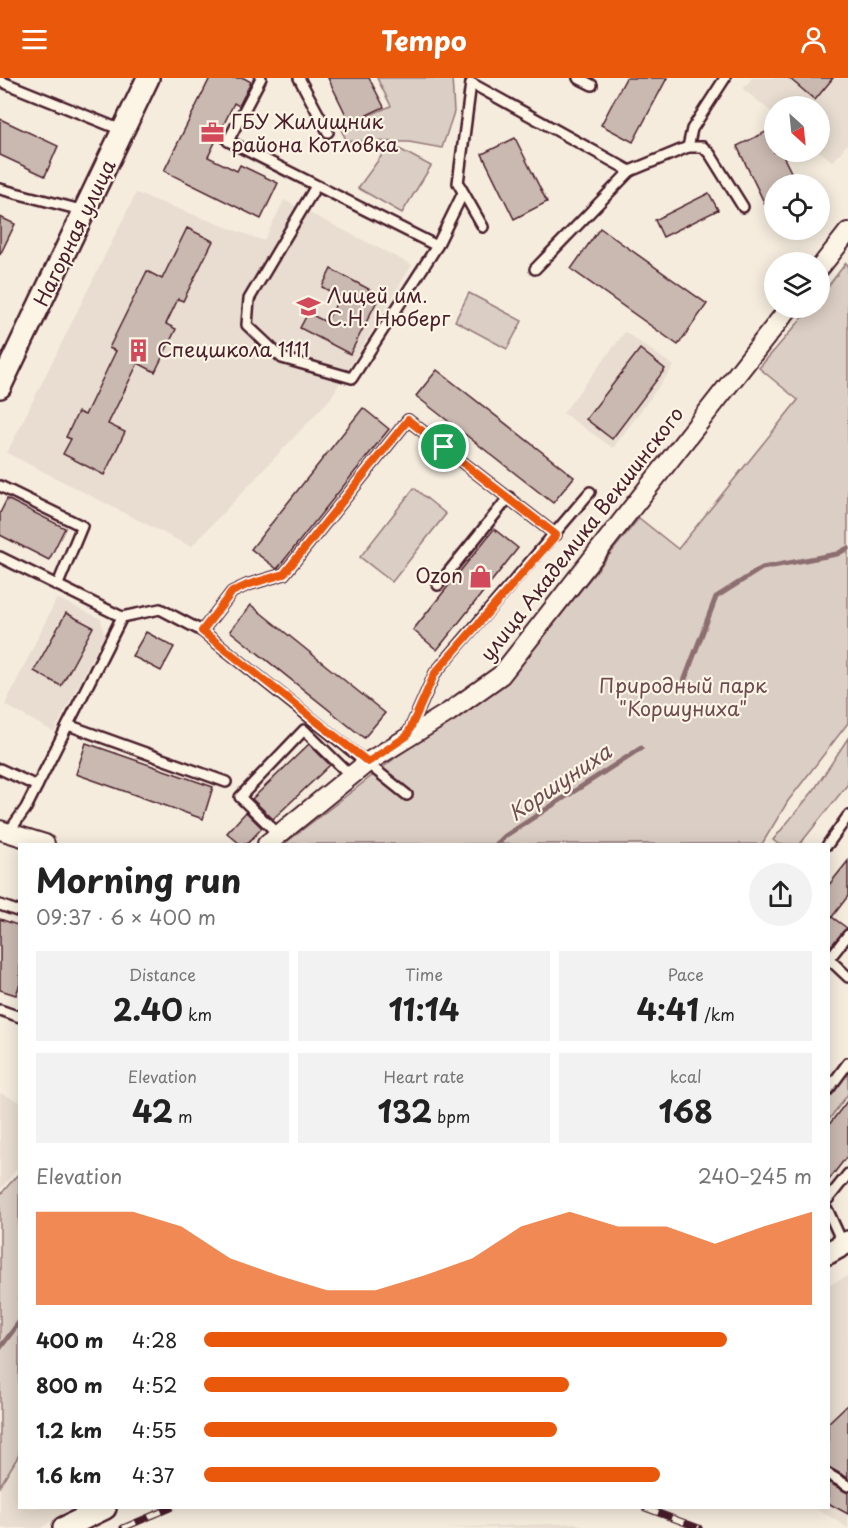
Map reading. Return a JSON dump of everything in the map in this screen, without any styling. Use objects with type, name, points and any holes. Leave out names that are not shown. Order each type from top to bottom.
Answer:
[{"type":"street","name":"Нагорная улица","points":[[0,387],[148,78]]},
{"type":"street","points":[[830,255],[848,232]]},
{"type":"street","name":"улица Академика Векшинского","points":[[273,840],[368,762],[449,712],[501,675],[781,318]]},
{"type":"street","points":[[4,832],[42,843]]},
{"type":"street","points":[[64,1528],[103,1509]]},
{"type":"lane","points":[[261,78],[228,141],[437,246]]},
{"type":"lane","points":[[299,78],[328,132]]},
{"type":"lane","points":[[462,78],[630,171]]},
{"type":"lane","points":[[578,78],[592,85]]},
{"type":"lane","points":[[688,147],[692,129],[725,78]]},
{"type":"lane","points":[[0,81],[124,131]]},
{"type":"lane","points":[[471,82],[458,183],[483,227]]},
{"type":"lane","points":[[535,269],[630,171],[688,147],[703,147],[710,154],[743,207]]},
{"type":"lane","points":[[316,186],[249,299],[247,325],[282,358],[352,378],[437,246],[463,193]]},
{"type":"lane","points":[[0,189],[86,211]]},
{"type":"lane","points":[[202,631],[232,592],[284,574],[408,420],[556,535]]},
{"type":"lane","points":[[0,486],[82,526],[58,584]]},
{"type":"lane","points":[[407,736],[435,673],[591,492]]},
{"type":"lane","points":[[438,585],[509,497]]},
{"type":"lane","points":[[0,557],[122,617],[160,609],[202,631],[407,795]]},
{"type":"lane","points":[[4,832],[26,808],[122,617]]},
{"type":"lane","points":[[68,725],[226,782]]},
{"type":"lane","points":[[273,840],[240,796],[304,730],[351,776]]},
{"type":"lane","points":[[0,769],[37,786]]},
{"type":"lane","points":[[829,843],[848,816]]},
{"type":"lane","points":[[0,906],[18,911]]},
{"type":"lane","points":[[830,956],[848,934]]},
{"type":"lane","points":[[830,961],[848,976]]},
{"type":"lane","points":[[0,1010],[18,1016]]},
{"type":"lane","points":[[830,1087],[848,1064]]},
{"type":"lane","points":[[830,1196],[848,1174]]},
{"type":"lane","points":[[830,1217],[840,1247]]},
{"type":"lane","points":[[830,1475],[848,1486]]},
{"type":"shaded area","points":[[752,78],[848,78],[848,143],[833,162],[830,160],[830,96],[764,96],[764,106],[743,89]]},
{"type":"shaded area","points":[[136,193],[264,241],[284,200],[412,265],[330,399],[191,547],[7,453]]},
{"type":"shaded area","points":[[625,332],[674,366],[613,448],[563,413]]},
{"type":"shaded area","points":[[57,598],[101,619],[104,636],[54,732],[5,705]]},
{"type":"shaded area","points":[[0,1093],[18,1101],[18,1167],[0,1190]]},
{"type":"shaded area","points":[[848,1276],[848,1528],[818,1509],[830,1509],[830,1284]]},
{"type":"shaded area","points":[[18,1457],[18,1509],[70,1509],[41,1528],[0,1528],[0,1486]]},
{"type":"shaded area","points":[[575,1523],[586,1528],[445,1528]]},
{"type":"green space","points":[[377,78],[452,78],[454,112],[442,148],[409,142],[347,141],[340,128],[391,106]]},
{"type":"green space","points":[[390,144],[431,166],[402,213],[358,188]]},
{"type":"green space","name":"Природный парк \"Коршуниха\"","points":[[846,263],[848,265],[848,723],[788,801],[763,843],[285,843],[417,741],[512,676],[639,518],[678,549],[798,400],[759,368],[802,318],[830,318],[830,284]]},
{"type":"green space","points":[[469,293],[522,321],[507,349],[455,321]]},
{"type":"green space","points":[[414,488],[446,514],[392,582],[360,557]]},
{"type":"green space","points":[[848,738],[848,784],[801,843],[777,843],[773,840],[814,790]]},
{"type":"green space","points":[[848,1069],[848,1094],[830,1118],[830,1092]]},
{"type":"green space","points":[[18,1174],[18,1457],[0,1486],[0,1195]]},
{"type":"building","points":[[210,78],[244,78],[251,82],[239,106],[234,103],[208,157],[237,171],[240,165],[278,183],[261,219],[164,171]]},
{"type":"building","points":[[328,78],[369,78],[384,107],[350,123]]},
{"type":"building","points":[[626,78],[667,78],[633,142],[601,125]]},
{"type":"building","points":[[789,78],[833,78],[818,96],[810,96]]},
{"type":"building","points":[[0,119],[58,146],[45,176],[0,155]]},
{"type":"building","points":[[764,133],[764,162],[786,162],[792,174],[764,174],[764,202],[737,146]]},
{"type":"building","points":[[515,138],[547,202],[514,219],[482,154]]},
{"type":"building","points":[[709,193],[718,210],[663,237],[655,220]]},
{"type":"building","points":[[0,217],[15,224],[0,255]]},
{"type":"building","name":"Спецшкола 1111","points":[[187,228],[213,241],[183,301],[178,299],[166,324],[176,329],[155,372],[138,363],[108,424],[125,432],[104,475],[63,454],[71,439],[66,437],[78,412],[85,415],[116,351],[109,348],[147,271],[162,279]]},
{"type":"building","points":[[600,228],[707,304],[678,345],[571,269]]},
{"type":"building","points":[[331,269],[380,295],[350,354],[300,328],[308,313],[326,322],[340,297],[322,287]]},
{"type":"building","points":[[640,349],[665,369],[612,439],[586,419]]},
{"type":"building","points":[[437,370],[574,477],[553,503],[416,396]]},
{"type":"building","points":[[363,408],[389,429],[277,569],[251,549]]},
{"type":"building","points":[[7,499],[65,528],[49,560],[0,535],[0,513]]},
{"type":"building","points":[[494,529],[518,548],[437,650],[413,630]]},
{"type":"building","points":[[251,605],[385,713],[364,738],[230,631]]},
{"type":"building","points":[[66,613],[93,627],[61,686],[34,671]]},
{"type":"building","points":[[146,632],[174,647],[161,671],[132,656]]},
{"type":"building","points":[[86,743],[213,787],[203,819],[76,774]]},
{"type":"building","points":[[309,744],[330,765],[273,819],[252,799]]},
{"type":"building","points":[[246,812],[262,828],[248,843],[239,843],[227,833]]},
{"type":"building","points":[[848,861],[848,896],[832,917],[847,928],[830,947],[830,884]]},
{"type":"building","points":[[0,919],[18,925],[18,990],[16,995],[0,990]]},
{"type":"building","points":[[848,1100],[848,1155],[830,1178],[830,1123]]},
{"type":"building","points":[[848,1404],[848,1478],[830,1468],[830,1421]]},
{"type":"building","points":[[830,1483],[848,1493],[848,1514],[830,1504]]},
{"type":"waterway","name":"Коршуниха","points":[[683,684],[716,597],[762,568],[837,554],[848,548]]},
{"type":"waterway","name":"Коршуниха","points":[[498,843],[505,836],[641,748]]},
{"type":"waterway","name":"Коршуниха","points":[[0,1348],[18,1324]]},
{"type":"railway","points":[[123,1528],[168,1509]]},
{"type":"railway","points":[[648,1509],[699,1528]]},
{"type":"place","name":"ГБУ Жилищник района Котловка","points":[[213,133]]},
{"type":"place","name":"Лицей им. С.Н. Нюберг","points":[[309,307]]},
{"type":"place","name":"Спецшкола 1111","points":[[139,350]]},
{"type":"place","name":"Ozon","points":[[481,576]]},
{"type":"route","points":[[408,420],[444,447],[556,535],[435,673],[407,736],[368,762],[202,631],[232,592],[284,574],[408,420]]}]
